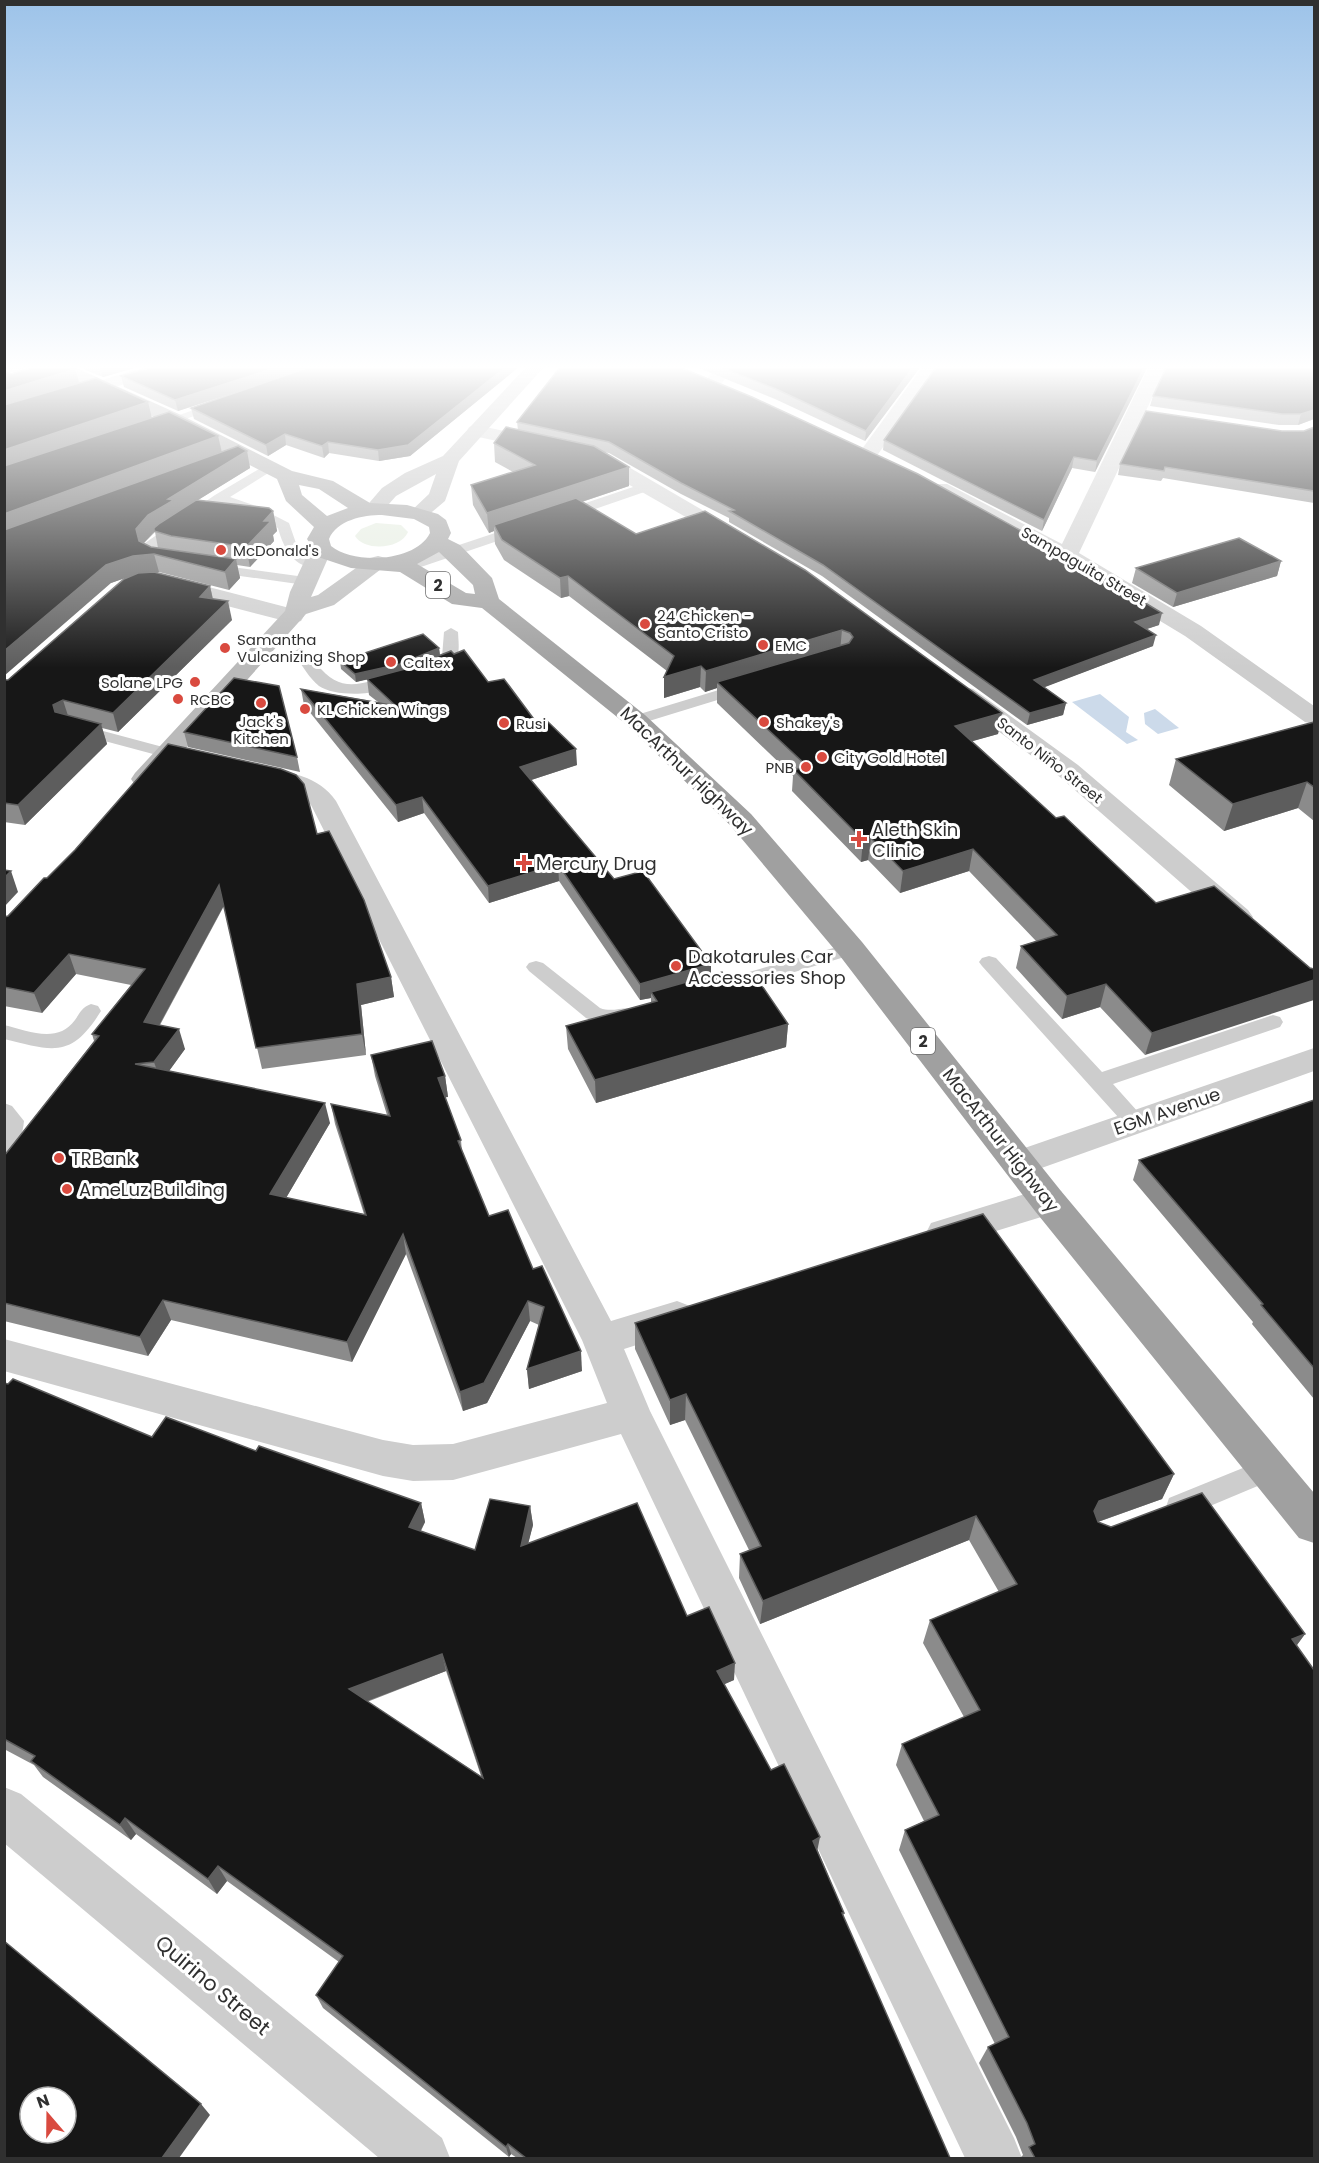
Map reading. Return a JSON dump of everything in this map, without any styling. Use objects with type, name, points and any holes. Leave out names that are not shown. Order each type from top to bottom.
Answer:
[{"type":"highway","points":[[268,467],[278,472],[326,485],[370,510]]},
{"type":"highway","points":[[278,472],[293,497],[326,526]]},
{"type":"highway","points":[[314,564],[318,539],[326,526],[344,516],[370,510],[398,509],[419,513]]},
{"type":"highway","name":"2","points":[[314,564],[333,557],[346,561],[391,564],[445,546],[438,525],[419,513]]},
{"type":"highway","name":"MacArthur Highway","points":[[445,546],[484,583],[488,602],[636,720],[741,820],[851,950],[1048,1201],[1314,1524]]},
{"type":"highway","name":"2","points":[[391,564],[460,599],[488,602]]},
{"type":"main road","points":[[370,510],[388,492],[412,477],[434,467]]},
{"type":"main road","points":[[419,513],[438,497],[448,467]]},
{"type":"main road","points":[[127,797],[199,760],[296,613],[314,564]]},
{"type":"main road","points":[[296,613],[326,600],[391,564]]},
{"type":"street","points":[[613,467],[751,547]]},
{"type":"street","points":[[1067,555],[1108,467]]},
{"type":"street","name":"Sampaguita Street","points":[[922,479],[1067,555],[1192,631],[1314,717]]},
{"type":"street","points":[[148,582],[159,581],[296,613]]},
{"type":"street","name":"Santo Niño Street","points":[[946,681],[1069,771],[1253,930]]},
{"type":"street","points":[[199,760],[294,781],[310,787],[323,801],[601,1340],[631,1414],[994,2158]]},
{"type":"street","name":"EGM Avenue","points":[[1019,1163],[1314,1059]]},
{"type":"street","points":[[913,1243],[1048,1201]]},
{"type":"street","points":[[601,1340],[710,1306]]},
{"type":"street","points":[[4,1355],[383,1458],[413,1463],[453,1462],[631,1414]]},
{"type":"street","name":"Quirino Street","points":[[4,1811],[422,2158]]},
{"type":"lane","points":[[278,472],[220,498],[150,546],[150,554],[156,559],[190,565],[314,564]]},
{"type":"lane","points":[[555,518],[648,486]]},
{"type":"lane","points":[[220,498],[251,509],[284,526],[287,543],[292,552],[314,564]]},
{"type":"lane","points":[[445,546],[534,525]]},
{"type":"lane","points":[[300,653],[328,685],[340,688],[364,688],[448,660],[451,654],[451,632]]},
{"type":"lane","points":[[636,720],[761,682]]},
{"type":"lane","points":[[68,726],[199,760]]},
{"type":"lane","points":[[705,992],[851,950]]},
{"type":"lane","points":[[989,962],[1136,1122]]},
{"type":"lane","points":[[536,967],[593,1013],[607,1019],[643,1010]]},
{"type":"lane","points":[[4,1032],[53,1041],[66,1039],[75,1034],[91,1011]]},
{"type":"lane","points":[[1099,1082],[1273,1022]]},
{"type":"lane","points":[[4,1111],[13,1121],[12,1132],[4,1150]]},
{"type":"lane","points":[[1152,1518],[1270,1470]]},
{"type":"shaded area","points":[[376,523],[401,525],[408,532],[398,542],[383,546],[367,545],[355,536],[361,529]]},
{"type":"water","points":[[1100,694],[1129,717],[1126,732],[1138,740],[1127,744],[1072,702]]},
{"type":"water","points":[[1155,709],[1179,728],[1158,734],[1145,724],[1144,713]]},
{"type":"building","points":[[4,467],[133,467],[4,514]]},
{"type":"building","points":[[180,467],[221,467],[168,499],[174,500],[148,515],[136,529],[139,541],[151,547],[236,559],[225,572],[154,554],[133,556],[106,565],[4,651],[4,530]]},
{"type":"building","points":[[529,467],[629,467],[487,513],[471,485]]},
{"type":"building","points":[[653,467],[903,467],[1078,562],[1162,613],[1135,622],[1156,635],[1034,680],[1066,703],[1030,713],[823,565],[729,511],[734,510]]},
{"type":"building","points":[[938,467],[1069,467],[1044,520]]},
{"type":"building","points":[[1138,467],[1314,467],[1314,491],[1165,467],[1164,471]]},
{"type":"building","points":[[576,498],[636,534],[705,511],[805,570],[1002,713],[955,726],[1056,818],[1064,816],[1156,903],[1214,886],[1314,969],[1314,980],[1152,1033],[1106,984],[1067,996],[1021,946],[1057,935],[973,849],[903,871],[871,838],[863,840],[794,770],[807,766],[717,682],[849,643],[853,637],[850,633],[842,630],[706,671],[701,666],[664,677],[674,656],[568,576],[560,578],[502,540],[494,525]]},
{"type":"building","points":[[196,500],[269,508],[273,511],[264,521],[271,521],[246,547],[171,536],[154,531],[160,523]]},
{"type":"building","points":[[1239,538],[1281,561],[1177,593],[1136,568]]},
{"type":"building","points":[[154,572],[210,586],[200,597],[228,601],[113,713],[63,700],[53,705],[55,712],[101,724],[18,805],[4,803],[4,680],[8,680],[124,579],[138,573]]},
{"type":"building","points":[[423,634],[439,648],[400,664],[355,674],[340,661]]},
{"type":"building","points":[[464,650],[488,682],[504,679],[536,722],[545,719],[576,749],[520,767],[614,879],[643,871],[711,964],[640,984],[558,864],[488,886],[422,797],[396,805],[301,689],[396,706],[367,679],[405,669],[451,651],[454,654]]},
{"type":"building","points":[[234,678],[279,686],[297,757],[184,732]]},
{"type":"building","points":[[1314,722],[1314,787],[1307,782],[1233,804],[1176,759]]},
{"type":"building","points":[[168,744],[281,769],[296,775],[304,784],[317,834],[329,831],[364,900],[391,977],[357,984],[362,1034],[256,1048],[219,885],[144,1022],[179,1029],[154,1062],[135,1064],[325,1103],[270,1194],[366,1215],[331,1104],[390,1116],[371,1055],[432,1041],[445,1076],[438,1078],[461,1140],[458,1141],[489,1216],[508,1210],[533,1269],[542,1266],[581,1351],[527,1369],[544,1307],[528,1301],[484,1383],[460,1392],[403,1234],[347,1342],[163,1300],[140,1337],[4,1303],[4,1156],[99,1036],[92,1034],[145,969],[69,954],[34,993],[4,987],[4,917],[8,916],[44,878],[47,878],[75,850]]},
{"type":"building","points":[[4,870],[11,871],[4,878]]},
{"type":"building","points":[[722,972],[729,981],[754,974],[788,1024],[595,1080],[566,1026],[657,1001],[651,992]]},
{"type":"building","points":[[1314,1100],[1314,1368],[1261,1305],[1263,1304],[1139,1160]]},
{"type":"building","points":[[983,1214],[1174,1474],[1099,1501],[1094,1511],[1098,1522],[1111,1527],[1202,1493],[1305,1634],[1292,1639],[1314,1670],[1314,2158],[1035,2158],[1029,2147],[1035,2144],[1027,2123],[988,2047],[1009,2037],[905,1830],[939,1815],[902,1744],[980,1710],[930,1620],[1017,1584],[976,1516],[763,1601],[740,1554],[761,1546],[686,1394],[670,1400],[635,1323]]},
{"type":"building","points":[[13,1379],[152,1437],[166,1417],[256,1451],[259,1446],[421,1503],[409,1527],[475,1550],[490,1499],[530,1506],[521,1546],[637,1503],[687,1616],[709,1607],[735,1663],[717,1671],[771,1770],[784,1764],[820,1837],[813,1841],[844,1913],[842,1913],[950,2158],[526,2158],[508,2144],[506,2147],[316,1995],[343,1956],[218,1866],[208,1879],[125,1818],[120,1825],[31,1761],[35,1756],[4,1739],[4,1383],[8,1384]],"holes":[[[442,1654],[483,1778],[349,1689]]]},
{"type":"building","points":[[4,1941],[201,2104],[162,2158],[4,2158]]},
{"type":"place","name":"McDonald's","points":[[221,550]]},
{"type":"place","name":"24 Chicken - Santo Cristo","points":[[645,624]]},
{"type":"place","name":"EMC","points":[[763,645]]},
{"type":"place","name":"Samantha Vulcanizing Shop","points":[[225,648]]},
{"type":"place","name":"Caltex","points":[[391,662]]},
{"type":"place","name":"Solane LPG","points":[[195,682]]},
{"type":"place","name":"RCBC","points":[[178,699]]},
{"type":"place","name":"Jack's Kitchen","points":[[261,703]]},
{"type":"place","name":"KL Chicken Wings","points":[[305,709]]},
{"type":"place","name":"Shakey's","points":[[764,722]]},
{"type":"place","name":"Rusi","points":[[504,723]]},
{"type":"place","name":"City Gold Hotel","points":[[822,757]]},
{"type":"place","name":"PNB","points":[[806,767]]},
{"type":"place","name":"Aleth Skin Clinic","points":[[859,839]]},
{"type":"place","name":"Mercury Drug","points":[[524,863]]},
{"type":"place","name":"Dakotarules Car Accessories Shop","points":[[676,966]]},
{"type":"place","name":"TRBank","points":[[59,1158]]},
{"type":"place","name":"AmeLuz Building","points":[[67,1189]]}]
